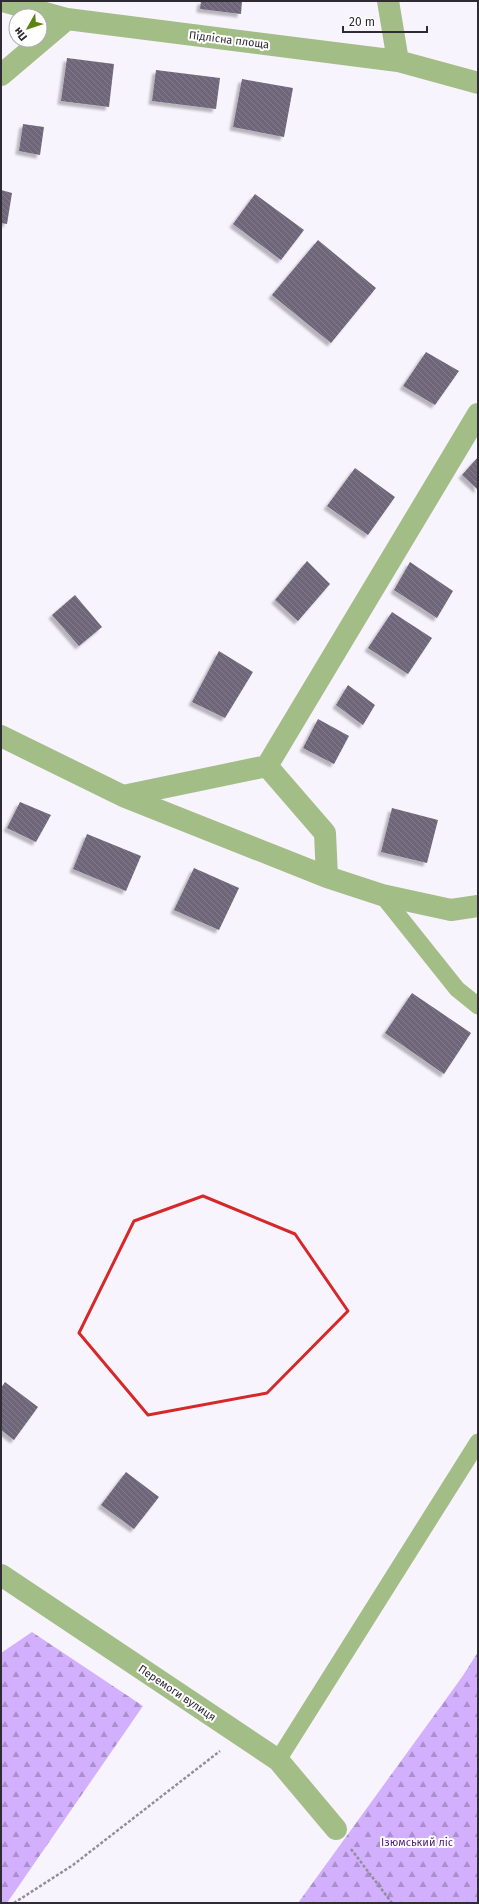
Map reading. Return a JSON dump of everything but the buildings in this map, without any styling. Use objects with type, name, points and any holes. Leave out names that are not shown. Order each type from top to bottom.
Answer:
[{"type":"street","name":"Підлісна площа","points":[[2,1],[67,19],[398,61],[478,83]]},
{"type":"street","points":[[388,1],[398,61]]},
{"type":"street","points":[[1,75],[67,19]]},
{"type":"street","points":[[123,796],[268,766],[478,414]]},
{"type":"street","points":[[1,736],[123,796],[327,877],[382,895],[450,910],[478,906]]},
{"type":"street","points":[[268,766],[325,832],[327,877]]},
{"type":"street","name":"Перемоги вулиця","points":[[1,1575],[278,1760],[336,1829]]},
{"type":"lane","points":[[382,895],[457,988],[478,1006]]},
{"type":"lane","points":[[278,1760],[478,1442]]},
{"type":"path","points":[[14,1903],[73,1865],[241,1735]]},
{"type":"path","points":[[336,1829],[392,1903]]},
{"type":"highlighted area","points":[[203,1196],[295,1234],[348,1311],[267,1393],[148,1415],[79,1333],[134,1221]]},
{"type":"green space","points":[[32,1632],[143,1706],[7,1903],[1,1903],[1,1653]]},
{"type":"green space","name":"Ізюмський ліс","points":[[478,1652],[478,1903],[298,1903],[462,1677]]}]
